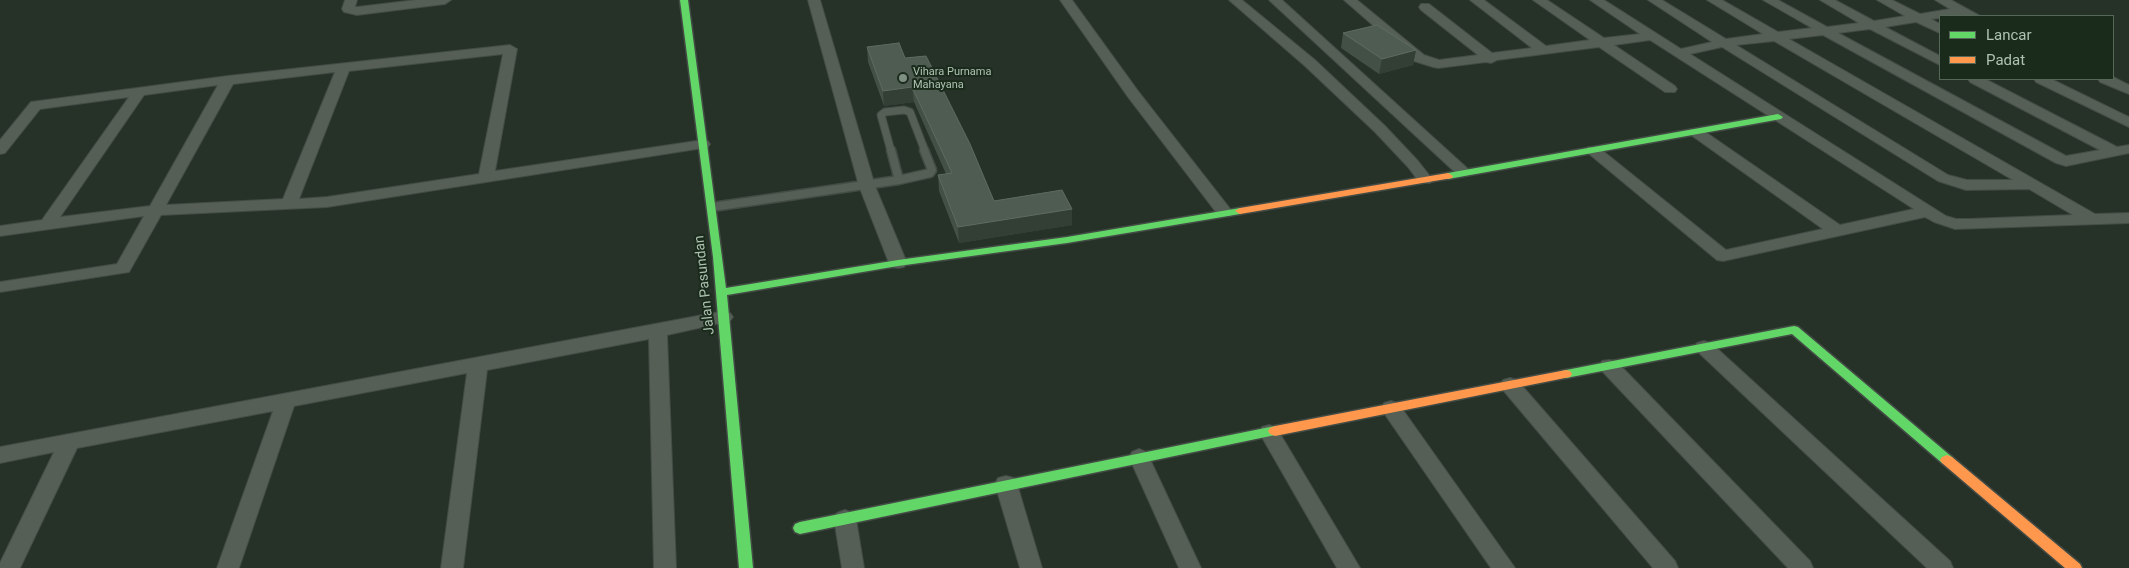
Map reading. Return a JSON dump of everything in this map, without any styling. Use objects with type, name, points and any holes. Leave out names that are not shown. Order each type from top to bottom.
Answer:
[{"type":"street","points":[[351,0],[348,9],[356,11],[445,0]]},
{"type":"street","name":"Jalan Pasundan","points":[[684,0],[712,207],[724,317],[746,568]]},
{"type":"street","points":[[814,0],[867,186],[898,263]]},
{"type":"street","points":[[1066,0],[1133,94],[1226,213]]},
{"type":"street","points":[[1235,0],[1310,63],[1380,129],[1413,164],[1425,180]]},
{"type":"street","points":[[1275,0],[1462,172]]},
{"type":"street","points":[[1350,0],[1424,60],[1446,65],[1652,36]]},
{"type":"street","points":[[1476,0],[1546,51]]},
{"type":"street","points":[[1540,0],[1670,89]]},
{"type":"street","points":[[1596,0],[1928,211],[1955,224],[2129,218]]},
{"type":"street","points":[[1654,0],[1943,178],[1966,184],[2029,185]]},
{"type":"street","points":[[1713,0],[2029,185],[2093,220]]},
{"type":"street","points":[[1769,0],[2061,160],[2066,161],[2122,151]]},
{"type":"street","points":[[1826,0],[1939,60]]},
{"type":"street","points":[[1883,0],[1939,28]]},
{"type":"street","points":[[1941,0],[1968,14]]},
{"type":"street","points":[[1425,7],[1491,59]]},
{"type":"street","points":[[1679,53],[1723,43],[1939,16]]},
{"type":"street","points":[[0,150],[36,104],[228,80],[510,49],[486,178]]},
{"type":"street","points":[[289,204],[344,67]]},
{"type":"street","points":[[0,288],[123,268],[228,80]]},
{"type":"street","points":[[1977,80],[2122,151]]},
{"type":"street","points":[[2043,80],[2129,123]]},
{"type":"street","points":[[2107,80],[2129,90]]},
{"type":"street","points":[[47,225],[140,91]]},
{"type":"street","points":[[721,292],[898,263],[1066,240],[1425,180],[1778,117]]},
{"type":"street","points":[[1696,132],[1838,232]]},
{"type":"street","points":[[0,231],[154,210],[327,202],[703,144]]},
{"type":"street","points":[[1593,150],[1723,256],[1928,211]]},
{"type":"street","points":[[0,455],[724,317]]},
{"type":"street","points":[[658,330],[665,568]]},
{"type":"street","points":[[800,528],[1139,457],[1794,330],[2075,568]]},
{"type":"street","points":[[1704,347],[1942,568]]},
{"type":"street","points":[[452,568],[478,364]]},
{"type":"street","points":[[1609,366],[1802,568]]},
{"type":"street","points":[[1510,385],[1667,568]]},
{"type":"street","points":[[228,568],[286,400]]},
{"type":"street","points":[[1391,408],[1504,568]]},
{"type":"street","points":[[1269,432],[1349,568]]},
{"type":"street","points":[[8,568],[70,441]]},
{"type":"street","points":[[1139,457],[1190,568]]},
{"type":"street","points":[[1006,484],[1031,568]]},
{"type":"street","points":[[845,519],[853,568]]},
{"type":"lane","points":[[712,207],[867,186],[899,180],[927,174],[932,170],[910,112],[904,110],[884,112],[881,115],[899,180]]},
{"type":"building","points":[[1377,25],[1416,50],[1382,59],[1343,33]]},
{"type":"building","points":[[899,43],[905,58],[926,56],[970,144],[994,201],[1062,190],[1072,209],[958,227],[938,175],[952,173],[912,87],[883,91],[867,47]]},
{"type":"traffic: fast","points":[[684,0],[718,257],[746,568]]},
{"type":"traffic: fast","points":[[1448,176],[1778,117]]},
{"type":"traffic: fast","points":[[721,292],[898,263],[1067,240],[1240,211]]},
{"type":"traffic: fast","points":[[1566,374],[1794,330],[1947,460]]},
{"type":"traffic: fast","points":[[800,528],[1275,431]]},
{"type":"traffic: slow","points":[[1240,211],[1448,176]]},
{"type":"traffic: slow","points":[[1275,431],[1566,374]]},
{"type":"traffic: slow","points":[[1947,460],[2075,568]]},
{"type":"place","name":"Vihara Purnama Mahayana","points":[[903,78]]}]
